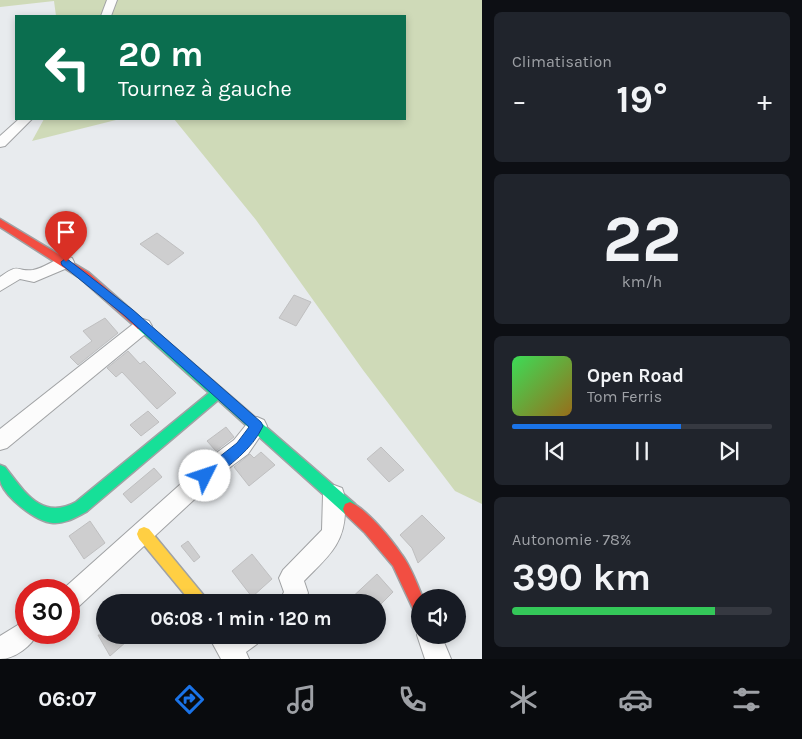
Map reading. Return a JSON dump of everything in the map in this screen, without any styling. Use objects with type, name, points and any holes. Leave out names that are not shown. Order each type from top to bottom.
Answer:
[{"type":"street","points":[[106,15],[112,0]]},
{"type":"street","points":[[0,143],[25,120]]},
{"type":"street","points":[[0,222],[84,275],[257,426],[370,528],[398,561],[411,589]]},
{"type":"street","points":[[0,285],[17,272],[34,276],[66,262]]},
{"type":"street","points":[[0,442],[143,326]]},
{"type":"street","points":[[0,471],[32,508],[46,515],[62,516],[81,507],[218,393]]},
{"type":"street","points":[[80,590],[144,534],[218,464],[241,447],[257,426]]},
{"type":"street","points":[[295,594],[291,578],[330,537],[334,526],[334,495]]},
{"type":"street","points":[[144,534],[193,594]]},
{"type":"street","points":[[0,651],[15,640]]},
{"type":"street","points":[[433,644],[438,659]]},
{"type":"green space","points":[[0,0],[482,0],[482,504],[455,491],[363,370],[256,220],[175,120],[406,120],[406,15],[56,15],[54,1],[0,7]]},
{"type":"green space","points":[[43,120],[116,120],[32,141]]},
{"type":"building","points":[[157,233],[184,253],[168,265],[140,244]]},
{"type":"building","points":[[294,295],[311,302],[296,326],[279,318]]},
{"type":"building","points":[[105,318],[118,333],[78,365],[70,357],[92,341],[83,331]]},
{"type":"building","points":[[128,351],[140,364],[144,361],[176,393],[157,409],[122,372],[116,377],[107,368]]},
{"type":"building","points":[[148,411],[159,422],[141,436],[130,425]]},
{"type":"building","points":[[226,427],[234,437],[216,451],[207,441]]},
{"type":"building","points":[[381,447],[404,470],[389,482],[367,459]]},
{"type":"building","points":[[261,452],[275,465],[249,486],[234,467],[250,454],[254,458]]},
{"type":"building","points":[[154,468],[162,477],[131,503],[123,494]]},
{"type":"building","points":[[422,515],[445,538],[418,563],[412,548],[400,535]]},
{"type":"building","points":[[90,521],[105,543],[84,559],[69,536]]},
{"type":"building","points":[[188,541],[200,557],[194,562],[181,546]]},
{"type":"building","points":[[252,554],[272,579],[255,594],[250,594],[232,571]]},
{"type":"building","points":[[377,574],[393,592],[386,599],[386,594],[356,594]]},
{"type":"building","points":[[103,644],[124,644],[110,656]]},
{"type":"traffic: fast","points":[[142,326],[350,509]]},
{"type":"traffic: fast","points":[[0,471],[19,496],[35,509],[43,514],[53,516],[68,514],[81,507],[218,393]]},
{"type":"traffic: slow","points":[[144,534],[193,594]]},
{"type":"traffic: jam","points":[[0,222],[84,275],[142,326]]},
{"type":"traffic: jam","points":[[350,509],[370,528],[398,561],[411,589]]},
{"type":"route","points":[[66,262],[129,313],[257,426],[241,447],[205,476]]}]
